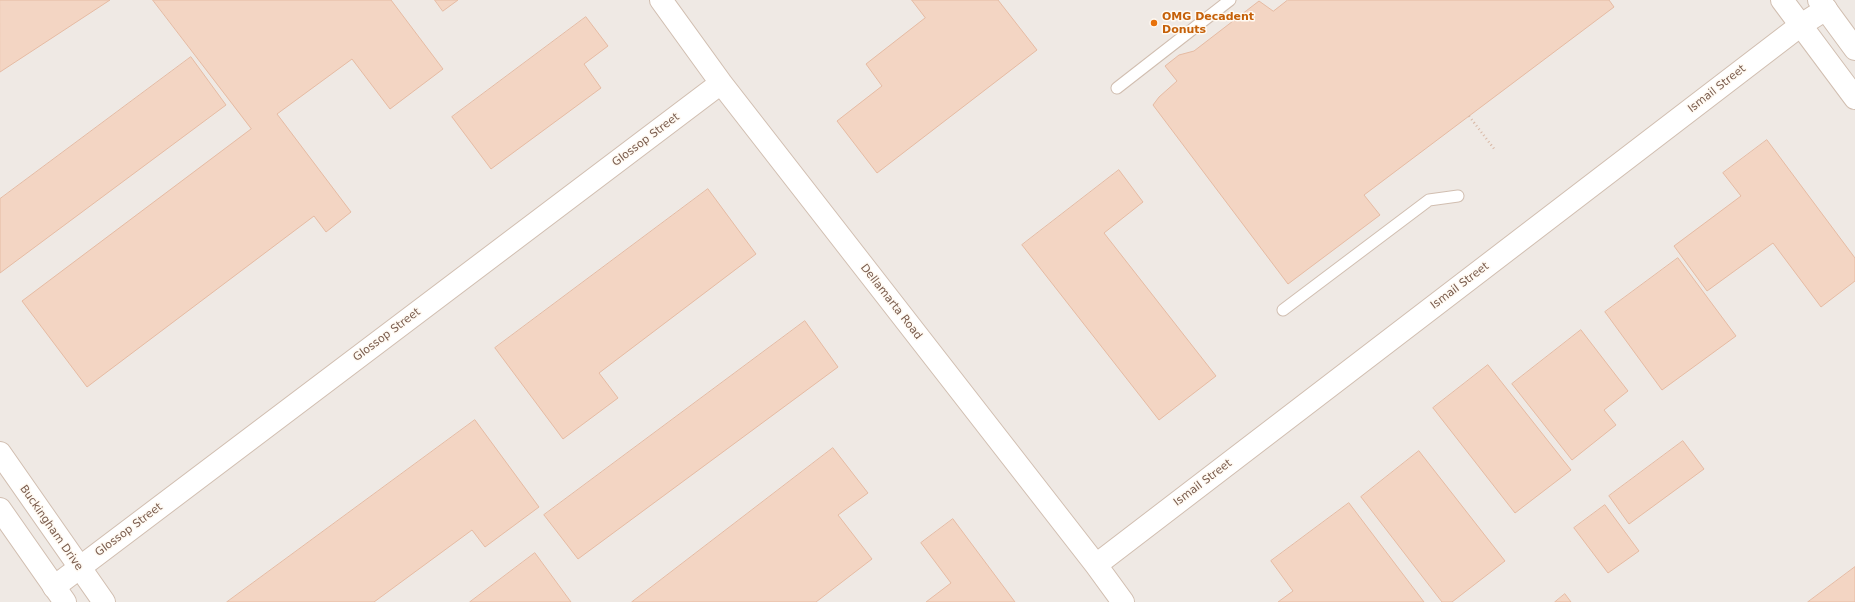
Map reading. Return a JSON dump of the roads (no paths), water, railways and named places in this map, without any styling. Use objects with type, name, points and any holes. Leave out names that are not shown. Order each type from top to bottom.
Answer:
[{"type":"street","name":"Dellamarta Road","points":[[661,0],[721,83],[1096,565],[1123,602]]},
{"type":"street","points":[[1782,0],[1855,98]]},
{"type":"street","points":[[1822,5],[1855,49]]},
{"type":"street","name":"Ismail Street","points":[[1096,565],[1801,25],[1822,5]]},
{"type":"street","name":"Glossop Street","points":[[60,594],[79,568],[721,83]]},
{"type":"street","name":"Buckingham Drive","points":[[0,453],[104,602]]},
{"type":"street","points":[[0,509],[60,594]]},
{"type":"lane","points":[[1117,88],[1230,0]]},
{"type":"lane","points":[[1283,310],[1429,200],[1458,196]]},
{"type":"place","name":"OMG Decadent Donuts","points":[[1154,23]]}]
